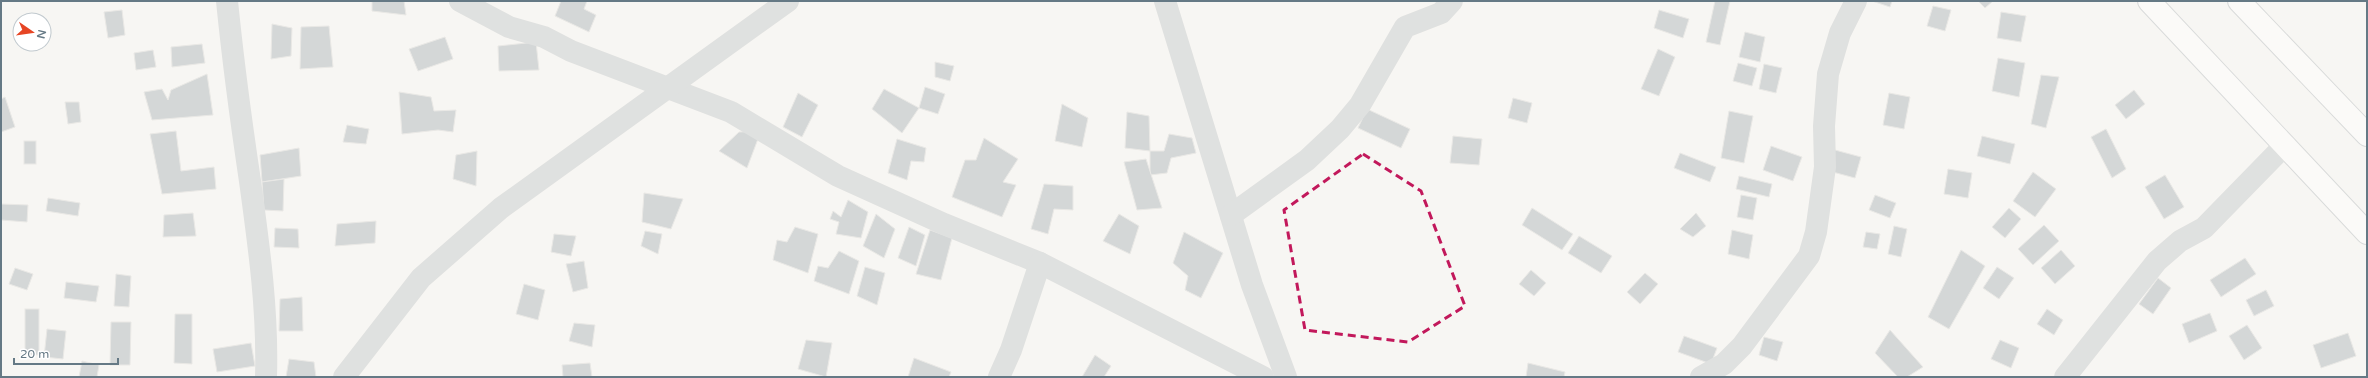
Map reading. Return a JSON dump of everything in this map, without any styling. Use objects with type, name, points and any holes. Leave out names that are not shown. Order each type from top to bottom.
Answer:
[{"type":"main road","points":[[2149,1],[2367,233]]},
{"type":"main road","points":[[2239,1],[2367,135]]},
{"type":"street","points":[[227,1],[233,66],[263,280],[266,310],[266,377]]},
{"type":"street","points":[[460,1],[509,27],[544,37],[571,51],[731,112],[838,176],[944,224],[1040,263],[1264,377]]},
{"type":"street","points":[[344,377],[421,278],[501,208],[788,1]]},
{"type":"street","points":[[1165,1],[1252,285],[1286,377]]},
{"type":"street","points":[[1230,215],[1307,160],[1340,129],[1360,105],[1405,27],[1441,13],[1452,1]]},
{"type":"street","points":[[1701,377],[1724,364],[1742,346],[1809,256],[1816,232],[1825,167],[1824,126],[1828,74],[1840,33],[1856,1]]},
{"type":"street","points":[[2065,377],[2157,262],[2180,241],[2204,228],[2285,145]]},
{"type":"street","points":[[999,377],[1011,350],[1040,263]]},
{"type":"highlighted area","points":[[1363,154],[1421,191],[1465,306],[1408,342],[1305,330],[1284,210]]},
{"type":"building","points":[[372,1],[404,1],[406,15],[372,11]]},
{"type":"building","points":[[561,1],[587,1],[584,9],[596,15],[589,32],[555,16]]},
{"type":"building","points":[[1715,1],[1730,1],[1720,45],[1706,42]]},
{"type":"building","points":[[1872,1],[1892,1],[1890,7]]},
{"type":"building","points":[[1978,1],[1993,1],[1985,8]]},
{"type":"building","points":[[1933,6],[1951,10],[1945,31],[1927,26]]},
{"type":"building","points":[[122,10],[125,35],[108,38],[104,12]]},
{"type":"building","points":[[1659,10],[1689,19],[1683,38],[1654,28]]},
{"type":"building","points":[[2001,12],[2026,16],[2021,42],[1997,38]]},
{"type":"building","points":[[272,24],[292,28],[291,56],[271,59]]},
{"type":"building","points":[[329,26],[333,67],[300,69],[301,27]]},
{"type":"building","points":[[1745,32],[1765,37],[1760,62],[1739,57]]},
{"type":"building","points":[[445,37],[453,59],[418,71],[409,49]]},
{"type":"building","points":[[536,42],[539,70],[499,71],[498,46]]},
{"type":"building","points":[[202,44],[205,63],[172,67],[171,47]]},
{"type":"building","points":[[1658,49],[1675,57],[1659,96],[1641,89]]},
{"type":"building","points":[[153,50],[156,67],[136,70],[134,53]]},
{"type":"building","points":[[1998,58],[2025,63],[2019,97],[1992,91]]},
{"type":"building","points":[[935,62],[954,66],[950,81],[935,77]]},
{"type":"building","points":[[1738,63],[1757,68],[1752,86],[1733,81]]},
{"type":"building","points":[[1764,64],[1782,68],[1776,93],[1759,89]]},
{"type":"building","points":[[207,74],[213,115],[152,120],[144,92],[162,89],[168,100],[171,90]]},
{"type":"building","points":[[2041,75],[2059,77],[2046,128],[2031,124]]},
{"type":"building","points":[[925,87],[945,94],[938,114],[919,108]]},
{"type":"building","points":[[884,89],[919,108],[902,133],[872,109]]},
{"type":"building","points":[[2134,90],[2145,104],[2126,119],[2115,105]]},
{"type":"building","points":[[399,92],[431,97],[434,111],[456,110],[453,132],[438,130],[402,134]]},
{"type":"building","points":[[798,93],[818,105],[802,137],[783,127]]},
{"type":"building","points":[[1889,93],[1910,97],[1904,129],[1883,125]]},
{"type":"building","points":[[5,97],[15,127],[1,132],[1,99]]},
{"type":"building","points":[[1513,98],[1532,103],[1527,123],[1508,118]]},
{"type":"building","points":[[65,102],[79,102],[81,122],[68,124]]},
{"type":"building","points":[[1062,104],[1088,118],[1082,147],[1055,141]]},
{"type":"building","points":[[1367,109],[1410,129],[1401,148],[1358,128]]},
{"type":"building","points":[[1729,111],[1753,116],[1744,163],[1721,158]]},
{"type":"building","points":[[1127,112],[1149,116],[1150,151],[1125,148]]},
{"type":"building","points":[[347,125],[369,129],[366,144],[343,142]]},
{"type":"building","points":[[2106,129],[2126,169],[2112,178],[2091,137]]},
{"type":"building","points":[[176,131],[181,171],[214,167],[216,189],[162,194],[150,134]]},
{"type":"building","points":[[761,131],[747,168],[719,151],[739,132]]},
{"type":"building","points":[[1169,134],[1192,138],[1196,153],[1171,158],[1167,173],[1150,175],[1150,151],[1164,151]]},
{"type":"building","points":[[1453,136],[1482,139],[1479,165],[1450,163]]},
{"type":"building","points":[[1982,136],[2015,144],[2010,164],[1977,156]]},
{"type":"building","points":[[984,138],[1018,159],[1003,182],[1016,185],[1002,217],[952,197],[965,160],[976,160]]},
{"type":"building","points":[[897,139],[926,148],[924,162],[911,161],[907,180],[888,173]]},
{"type":"building","points":[[24,141],[36,141],[36,164],[24,164]]},
{"type":"building","points":[[1771,146],[1802,157],[1793,181],[1763,170]]},
{"type":"building","points":[[299,148],[301,176],[262,182],[260,155]]},
{"type":"building","points":[[1835,150],[1861,157],[1855,178],[1829,171]]},
{"type":"building","points":[[477,151],[476,186],[453,179],[456,155]]},
{"type":"building","points":[[1680,153],[1716,167],[1710,182],[1674,168]]},
{"type":"building","points":[[1146,159],[1162,208],[1137,210],[1124,162]]},
{"type":"building","points":[[1948,169],[1972,173],[1968,198],[1944,194]]},
{"type":"building","points":[[2033,172],[2056,189],[2035,217],[2013,201]]},
{"type":"building","points":[[2165,175],[2184,207],[2164,219],[2145,187]]},
{"type":"building","points":[[1739,176],[1772,184],[1769,197],[1736,189]]},
{"type":"building","points":[[284,179],[283,211],[264,210],[262,182]]},
{"type":"building","points":[[1044,184],[1073,186],[1073,210],[1054,209],[1048,234],[1031,229]]},
{"type":"building","points":[[644,193],[683,199],[671,229],[642,222]]},
{"type":"building","points":[[1741,195],[1757,198],[1753,220],[1737,217]]},
{"type":"building","points":[[1875,195],[1896,203],[1890,218],[1869,210]]},
{"type":"building","points":[[48,198],[80,203],[78,216],[46,211]]},
{"type":"building","points":[[848,200],[868,212],[861,238],[836,234],[839,222],[830,219],[833,211],[841,217]]},
{"type":"building","points":[[1,204],[28,205],[27,222],[1,220]]},
{"type":"building","points":[[1532,208],[1573,234],[1562,250],[1522,225]]},
{"type":"building","points":[[2009,208],[2021,219],[2005,238],[1992,227]]},
{"type":"building","points":[[193,213],[196,236],[163,237],[164,215]]},
{"type":"building","points":[[1696,213],[1706,226],[1693,237],[1680,229]]},
{"type":"building","points":[[876,214],[895,229],[884,258],[863,246]]},
{"type":"building","points":[[1119,214],[1139,226],[1130,254],[1103,241]]},
{"type":"building","points":[[376,221],[375,243],[335,246],[337,224]]},
{"type":"building","points":[[2044,225],[2059,241],[2033,265],[2018,249]]},
{"type":"building","points":[[1894,226],[1907,229],[1901,257],[1888,254]]},
{"type":"building","points":[[795,227],[818,234],[808,273],[773,260],[777,240],[787,242]]},
{"type":"building","points":[[909,227],[925,235],[916,266],[898,258]]},
{"type":"building","points":[[275,228],[298,229],[299,248],[274,247]]},
{"type":"building","points":[[930,230],[952,238],[941,280],[916,274]]},
{"type":"building","points":[[1732,230],[1753,235],[1749,259],[1728,254]]},
{"type":"building","points":[[645,231],[662,234],[658,254],[641,246]]},
{"type":"building","points":[[1184,232],[1223,253],[1201,298],[1185,290],[1188,276],[1173,263]]},
{"type":"building","points":[[1866,232],[1880,234],[1877,249],[1863,247]]},
{"type":"building","points":[[554,234],[576,236],[571,256],[551,252]]},
{"type":"building","points":[[1579,236],[1612,256],[1601,273],[1568,253]]},
{"type":"building","points":[[1961,250],[1985,266],[1949,329],[1928,317]]},
{"type":"building","points":[[2061,250],[2075,266],[2055,284],[2041,268]]},
{"type":"building","points":[[839,251],[859,261],[849,294],[814,281],[818,266],[828,268]]},
{"type":"building","points":[[2245,258],[2256,274],[2221,297],[2210,280]]},
{"type":"building","points":[[584,261],[588,288],[573,292],[566,264]]},
{"type":"building","points":[[865,267],[885,273],[877,305],[857,296]]},
{"type":"building","points":[[1997,267],[2014,278],[1999,299],[1983,288]]},
{"type":"building","points":[[15,268],[33,274],[27,290],[9,284]]},
{"type":"building","points":[[1531,270],[1546,283],[1534,296],[1519,284]]},
{"type":"building","points":[[1645,273],[1658,284],[1640,304],[1627,292]]},
{"type":"building","points":[[116,274],[131,276],[129,307],[114,306]]},
{"type":"building","points":[[2158,278],[2171,288],[2153,314],[2139,304]]},
{"type":"building","points":[[66,282],[99,286],[96,302],[64,298]]},
{"type":"building","points":[[524,284],[545,290],[538,320],[516,314]]},
{"type":"building","points":[[2266,290],[2274,306],[2254,316],[2246,300]]},
{"type":"building","points":[[302,297],[303,331],[279,331],[280,299]]},
{"type":"building","points":[[25,309],[39,309],[39,355],[25,355]]},
{"type":"building","points":[[2047,309],[2063,320],[2054,335],[2037,324]]},
{"type":"building","points":[[2210,313],[2217,331],[2189,343],[2182,324]]},
{"type":"building","points":[[175,314],[192,314],[192,364],[174,363]]},
{"type":"building","points":[[111,322],[131,322],[130,365],[110,365]]},
{"type":"building","points":[[574,323],[595,325],[592,347],[569,341]]},
{"type":"building","points":[[2247,325],[2262,348],[2244,360],[2229,336]]},
{"type":"building","points":[[47,329],[66,331],[63,359],[44,357]]},
{"type":"building","points":[[1890,330],[1923,367],[1907,377],[1898,377],[1875,353]]},
{"type":"building","points":[[2348,333],[2356,356],[2321,368],[2313,345]]},
{"type":"building","points":[[1684,336],[1717,348],[1711,364],[1678,352]]},
{"type":"building","points":[[1764,337],[1783,342],[1777,361],[1759,355]]},
{"type":"building","points":[[806,340],[832,343],[826,377],[798,369]]},
{"type":"building","points":[[2000,340],[2019,348],[2011,368],[1991,359]]},
{"type":"building","points":[[251,343],[255,366],[217,372],[213,349]]},
{"type":"building","points":[[1095,355],[1111,366],[1104,377],[1082,377]]},
{"type":"building","points":[[914,358],[951,372],[949,377],[908,377]]},
{"type":"building","points":[[289,359],[314,362],[316,377],[286,377]]},
{"type":"building","points":[[82,361],[99,365],[97,377],[79,377]]},
{"type":"building","points":[[590,363],[592,377],[563,377],[562,365]]},
{"type":"building","points":[[1528,363],[1565,372],[1564,377],[1526,377]]}]
